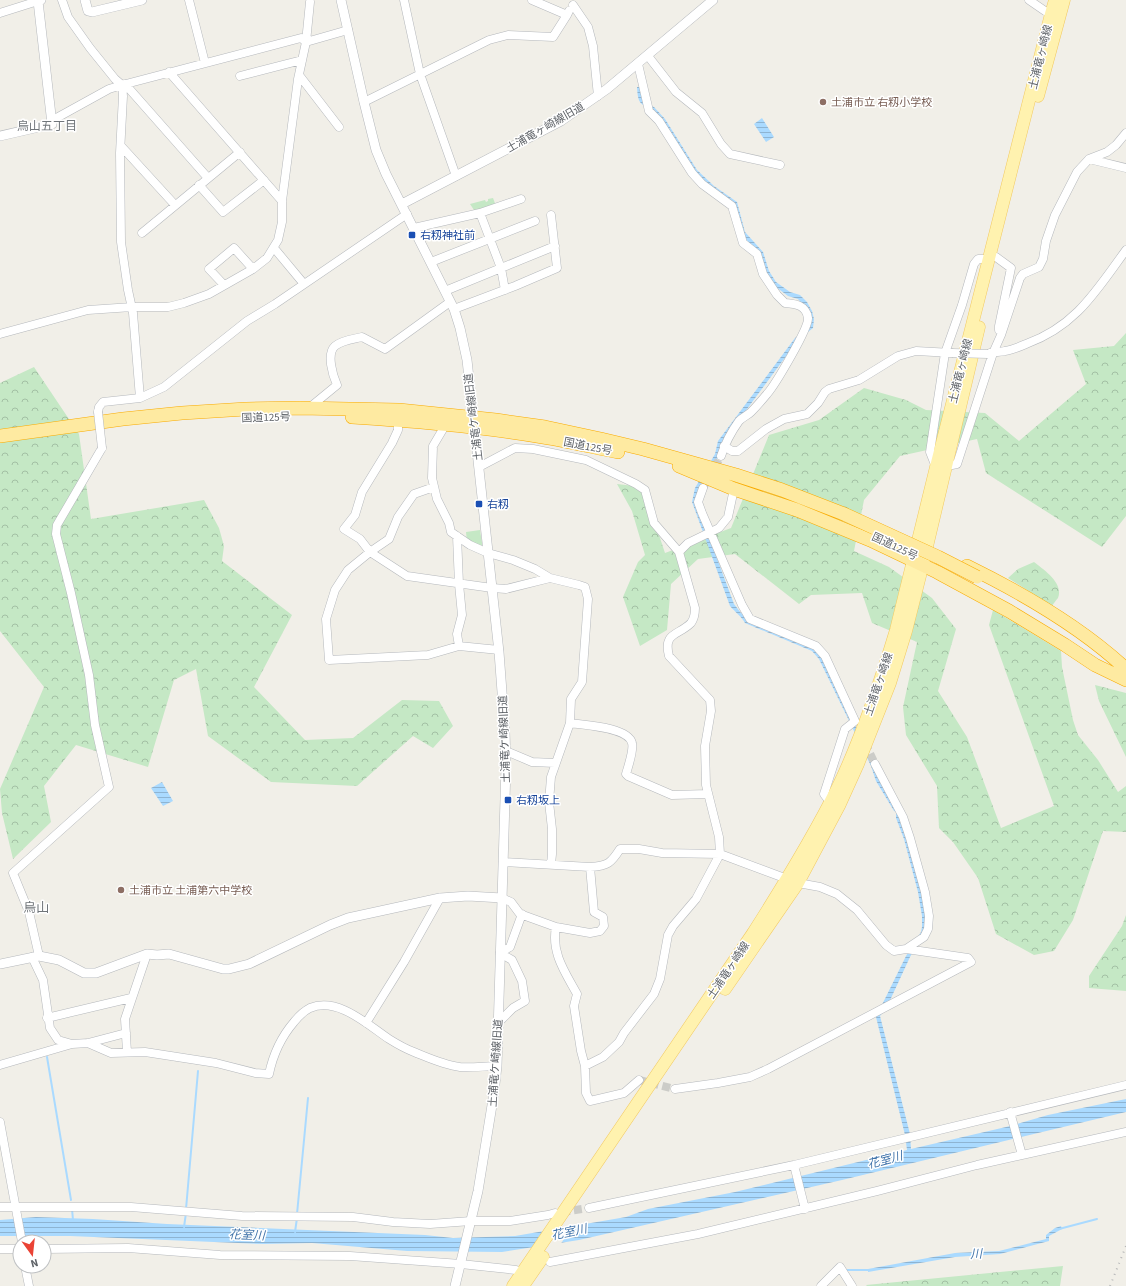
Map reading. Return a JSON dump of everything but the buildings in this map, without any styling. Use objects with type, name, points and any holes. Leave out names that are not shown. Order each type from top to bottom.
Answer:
[{"type":"highway","name":"国道125号","points":[[0,436],[123,419],[182,413],[246,409],[309,408],[398,410],[474,422],[679,463],[842,518],[896,546],[975,581],[1056,623],[1126,669]]},
{"type":"highway","name":"国道125号","points":[[0,444],[152,423],[216,418],[300,416],[398,420],[446,424],[474,422]]},
{"type":"highway","points":[[679,463],[734,489],[797,510],[870,540],[918,563],[970,589],[1053,637],[1095,665],[1126,680]]},
{"type":"highway","points":[[679,463],[734,469],[768,479],[870,519],[922,543],[1017,593],[1075,628],[1105,649],[1126,669]]},
{"type":"highway","name":"国道125号","points":[[975,581],[1054,631],[1126,680]]},
{"type":"main road","name":"土浦竜ヶ崎線","points":[[523,1286],[543,1258],[563,1214],[749,940],[793,881],[839,806],[875,720],[898,658],[922,543],[992,258],[1055,15],[1055,0]]},
{"type":"main road","name":"土浦竜ヶ崎線","points":[[1055,15],[1064,0]]},
{"type":"main road","name":"土浦竜ヶ崎線","points":[[793,881],[850,760],[880,680],[918,563]]},
{"type":"main road","name":"土浦竜ヶ崎線","points":[[513,1286],[543,1258]]},
{"type":"street","points":[[62,0],[68,17],[115,79],[123,85],[208,178]]},
{"type":"street","points":[[85,0],[88,10],[92,12],[142,0]]},
{"type":"street","points":[[189,0],[205,63]]},
{"type":"street","name":"土浦竜ケ崎線旧道","points":[[341,0],[364,102],[380,159],[452,305],[465,349],[504,704],[506,751],[497,1066],[485,1153],[478,1191],[455,1286]]},
{"type":"street","points":[[404,0],[420,74],[456,176]]},
{"type":"street","points":[[532,0],[567,14]]},
{"type":"street","name":"土浦竜ヶ崎線旧道","points":[[402,204],[561,121],[598,96],[648,56],[713,0]]},
{"type":"street","points":[[1029,0],[1045,11],[1055,15]]},
{"type":"street","points":[[0,14],[39,1],[52,124],[0,136]]},
{"type":"street","points":[[0,334],[88,310],[132,307],[168,307],[184,304],[209,294],[253,269],[267,258],[278,240],[282,222],[282,201],[299,75],[306,42],[310,2]]},
{"type":"street","points":[[364,102],[497,37],[508,35],[553,37],[574,3],[588,27],[593,46],[598,96]]},
{"type":"street","points":[[306,42],[348,30]]},
{"type":"street","points":[[51,121],[109,89],[301,38],[306,42]]},
{"type":"street","points":[[648,56],[676,92],[702,113],[721,144],[730,154],[780,166]]},
{"type":"street","points":[[240,76],[302,60]]},
{"type":"street","points":[[638,64],[649,111],[659,121],[692,173],[702,184],[732,206],[743,243],[757,254],[763,274],[777,295],[786,303],[802,306],[808,319],[807,326],[799,341],[768,393],[750,413],[739,421],[724,446],[721,456]]},
{"type":"street","points":[[170,72],[282,201]]},
{"type":"street","points":[[299,75],[339,127]]},
{"type":"street","points":[[123,85],[120,213],[121,242],[132,307],[140,398]]},
{"type":"street","points":[[1001,335],[999,326],[1011,268],[992,258],[978,259],[974,264],[949,353],[930,452],[941,466],[957,464],[990,353],[1001,335],[1020,278],[1023,274],[1039,267],[1043,259],[1046,241],[1055,215],[1077,172],[1089,159],[1107,152],[1116,145],[1126,133]]},
{"type":"street","points":[[121,146],[175,205]]},
{"type":"street","points":[[142,233],[240,152]]},
{"type":"street","points":[[1089,159],[1126,168]]},
{"type":"street","points":[[199,185],[223,212],[264,180]]},
{"type":"street","points":[[414,228],[480,213],[521,199]]},
{"type":"street","points":[[480,213],[501,268],[505,290]]},
{"type":"street","points":[[72,1044],[58,1040],[50,1028],[43,980],[36,956],[29,912],[13,873],[109,787],[95,725],[89,675],[73,600],[56,534],[57,525],[102,448],[98,412],[99,407],[103,402],[140,398],[164,387],[247,321],[406,214]]},
{"type":"street","points":[[309,408],[337,385],[332,373],[331,353],[335,346],[345,341],[362,337],[385,349],[452,305],[505,290],[557,268],[550,215]]},
{"type":"street","points":[[431,262],[535,221]]},
{"type":"street","points":[[445,291],[555,246]]},
{"type":"street","points":[[224,285],[209,269],[234,248],[253,269]]},
{"type":"street","points":[[274,248],[304,284]]},
{"type":"street","points":[[724,446],[732,451],[738,450],[784,419],[807,414],[829,389],[858,380],[898,356],[916,351],[990,353],[1006,351],[1040,339],[1058,329],[1080,311],[1092,298],[1126,250]]},
{"type":"street","points":[[398,420],[398,430],[395,437],[362,492],[355,515],[344,529],[360,539],[370,552],[408,576],[459,584],[506,589],[550,578]]},
{"type":"street","points":[[446,424],[433,446],[432,478],[437,499],[449,522],[451,532],[470,546],[488,554],[512,560],[535,569],[550,578],[579,585],[585,588],[587,592],[588,599],[582,682],[571,699],[570,723],[551,777],[549,802],[552,829],[551,864]]},
{"type":"street","points":[[479,467],[515,448],[533,449],[586,460],[636,484],[645,490],[654,523],[679,552],[695,608],[694,617],[691,622],[670,636],[666,647],[669,656],[710,700],[711,711],[705,746],[706,786],[719,837],[720,854],[696,899],[673,926],[668,935],[660,979],[654,994],[624,1033],[620,1042],[603,1057],[585,1066]]},
{"type":"street","points":[[434,487],[414,494],[398,517],[389,539],[348,570],[335,590],[326,619],[329,660],[428,655],[459,646],[499,650]]},
{"type":"street","points":[[703,488],[698,502],[742,605],[750,618],[816,646],[825,656],[855,721],[845,729],[824,794],[830,802]]},
{"type":"street","points":[[679,552],[688,543],[719,528],[728,517],[734,489]]},
{"type":"street","points":[[457,536],[462,615],[457,634],[459,646]]},
{"type":"street","points":[[570,723],[613,728],[630,738],[633,746],[626,774],[628,776],[672,795],[708,794]]},
{"type":"street","points":[[506,751],[532,762],[555,763]]},
{"type":"street","points":[[875,764],[903,817],[925,892],[928,910],[928,929],[924,937],[906,949]]},
{"type":"street","points":[[503,862],[603,866],[611,862],[620,849],[639,849],[662,853],[720,854],[793,881],[820,887],[837,894],[857,910],[886,945],[894,951],[906,949],[968,958],[972,962],[762,1072],[750,1077],[675,1089]]},
{"type":"street","points":[[0,964],[36,956],[60,960],[84,974],[96,973],[109,969],[147,954],[157,956],[169,954],[228,970],[249,964],[330,925],[348,918],[440,898],[468,896],[502,898],[511,902],[522,914],[556,927],[590,933],[600,931],[604,926],[603,917],[594,912],[590,866]]},
{"type":"street","points":[[366,1023],[404,962],[440,898]]},
{"type":"street","points":[[499,1022],[513,1008],[525,1001],[522,981],[512,960],[500,953],[510,947],[522,914]]},
{"type":"street","points":[[556,927],[554,937],[557,953],[577,994],[574,1006],[581,1051],[585,1066],[586,1093],[590,1101],[624,1093],[640,1080]]},
{"type":"street","points":[[127,1052],[125,1019],[147,954]]},
{"type":"street","points":[[48,1018],[131,998]]},
{"type":"street","points":[[88,1043],[112,1053],[145,1052],[216,1063],[254,1073],[269,1074],[272,1060],[290,1028],[299,1016],[310,1008],[328,1006],[355,1015],[390,1040],[412,1051],[446,1064],[462,1067],[497,1066]]},
{"type":"street","points":[[0,1065],[72,1044],[88,1043],[126,1032]]},
{"type":"street","points":[[589,1208],[794,1165],[1126,1085]]},
{"type":"street","points":[[1010,1112],[1022,1155]]},
{"type":"street","points":[[0,1122],[21,1234]]},
{"type":"street","points":[[543,1258],[698,1234],[1022,1155],[1126,1132]]},
{"type":"street","points":[[794,1165],[805,1209]]},
{"type":"street","points":[[0,1207],[131,1207],[242,1216],[353,1217],[393,1222],[430,1224],[510,1221],[563,1214]]},
{"type":"street","points":[[52,1249],[128,1248],[220,1255],[350,1256],[461,1262],[516,1270]]},
{"type":"street","points":[[0,1249],[12,1249]]},
{"type":"street","points":[[821,1286],[840,1267],[852,1286]]},
{"type":"street","points":[[27,1274],[29,1286]]},
{"type":"green space","points":[[493,198],[496,206],[474,210],[470,204],[485,200],[486,202],[488,199]]},
{"type":"green space","points":[[1126,333],[1126,516],[1102,547],[986,473],[977,439],[900,456],[864,500],[854,551],[889,567],[932,598],[956,629],[938,691],[967,737],[1001,828],[1054,806],[989,625],[993,610],[1061,651],[1062,667],[1073,720],[1078,735],[1098,760],[1118,792],[1126,786],[1126,832],[1103,831],[1073,920],[1054,951],[1034,955],[996,934],[978,878],[953,842],[939,828],[937,786],[906,735],[903,707],[917,642],[872,623],[862,593],[811,595],[799,604],[735,554],[698,559],[671,584],[667,630],[640,646],[623,597],[638,562],[645,555],[632,511],[617,484],[643,487],[665,553],[731,528],[769,435],[819,420],[864,388],[906,400],[926,410],[985,413],[1019,441],[1086,384],[1073,350],[1114,346]]},
{"type":"green space","points":[[34,367],[79,434],[91,519],[204,500],[219,528],[224,546],[222,561],[292,615],[254,687],[305,740],[353,738],[402,700],[439,701],[453,726],[433,748],[413,736],[357,786],[271,782],[208,736],[196,669],[174,680],[148,767],[76,745],[44,786],[51,822],[13,859],[2,813],[0,789],[44,687],[0,631],[0,383]]},
{"type":"green space","points":[[480,530],[483,549],[467,542],[466,532]]},
{"type":"green space","points":[[1034,562],[1048,573],[1056,582],[1059,592],[1058,598],[1052,606],[1008,578],[1018,569]]},
{"type":"green space","points":[[1095,685],[1126,693],[1126,757],[1099,701]]},
{"type":"green space","points":[[1126,915],[1126,991],[1089,988],[1089,976],[1122,926]]},
{"type":"green space","points":[[1063,1266],[1060,1286],[866,1285]]},
{"type":"water","name":"花室川","points":[[637,87],[642,87],[642,99],[646,104],[654,107],[665,119],[697,170],[714,186],[737,202],[745,232],[763,252],[769,271],[776,282],[790,292],[800,295],[807,302],[812,311],[814,319],[813,328],[798,340],[722,443],[719,456],[698,490],[696,502],[734,604],[741,613],[814,647],[823,657],[880,778],[897,808],[922,892],[927,928],[910,957],[886,1009],[880,1016],[910,1134],[911,1149],[1006,1127],[1048,1115],[1126,1099],[1126,1112],[842,1180],[579,1240],[502,1252],[407,1251],[312,1243],[263,1244],[52,1236],[52,1234],[12,1234],[12,1236],[0,1236],[0,1220],[36,1217],[425,1235],[453,1238],[515,1236],[626,1217],[648,1209],[735,1192],[907,1150],[905,1135],[876,1017],[906,956],[921,932],[922,927],[922,916],[918,892],[904,839],[896,818],[896,812],[876,781],[871,766],[819,659],[812,651],[745,623],[730,606],[692,502],[695,488],[715,454],[718,441],[795,338],[809,327],[803,305],[798,299],[788,296],[772,284],[759,254],[742,235],[733,205],[694,172],[651,109],[641,103]]},
{"type":"water","points":[[762,118],[774,137],[766,142],[754,124]]},
{"type":"water","points":[[162,782],[173,801],[163,806],[151,788]]},
{"type":"water","points":[[1061,1226],[1062,1229],[1049,1236],[1049,1241],[1000,1254],[955,1257],[868,1272],[868,1269],[955,1253],[999,1251],[1046,1239],[1046,1235],[1055,1228]]},
{"type":"pier","points":[[574,1224],[560,1245],[530,1250],[544,1229]]},
{"type":"waterway","points":[[47,1057],[71,1200]]},
{"type":"waterway","points":[[186,1209],[198,1071]]},
{"type":"waterway","points":[[297,1214],[308,1098]]},
{"type":"waterway","points":[[72,1209],[73,1220]]},
{"type":"waterway","points":[[184,1227],[186,1213]]},
{"type":"waterway","points":[[295,1232],[297,1218]]},
{"type":"waterway","name":"川","points":[[1059,1229],[1097,1219]]},
{"type":"waterway","name":"川","points":[[847,1270],[870,1270]]},
{"type":"tunnel","points":[[703,488],[721,456]]},
{"type":"tunnel","points":[[865,743],[875,764]]},
{"type":"tunnel","points":[[639,1080],[675,1089]]},
{"type":"tunnel","points":[[562,1212],[589,1208]]},
{"type":"railway","points":[[1110,1286],[1126,1246]]},
{"type":"place","name":"土浦市立 右籾小学校","points":[[823,102]]},
{"type":"place","name":"右籾神社前","points":[[412,235]]},
{"type":"place","name":"右籾","points":[[479,504]]},
{"type":"place","name":"右籾坂上","points":[[508,800]]},
{"type":"place","name":"土浦市立 土浦第六中学校","points":[[121,890]]},
{"type":"district","name":"烏山五丁目","points":[[47,126]]},
{"type":"district","name":"烏山","points":[[36,907]]}]
